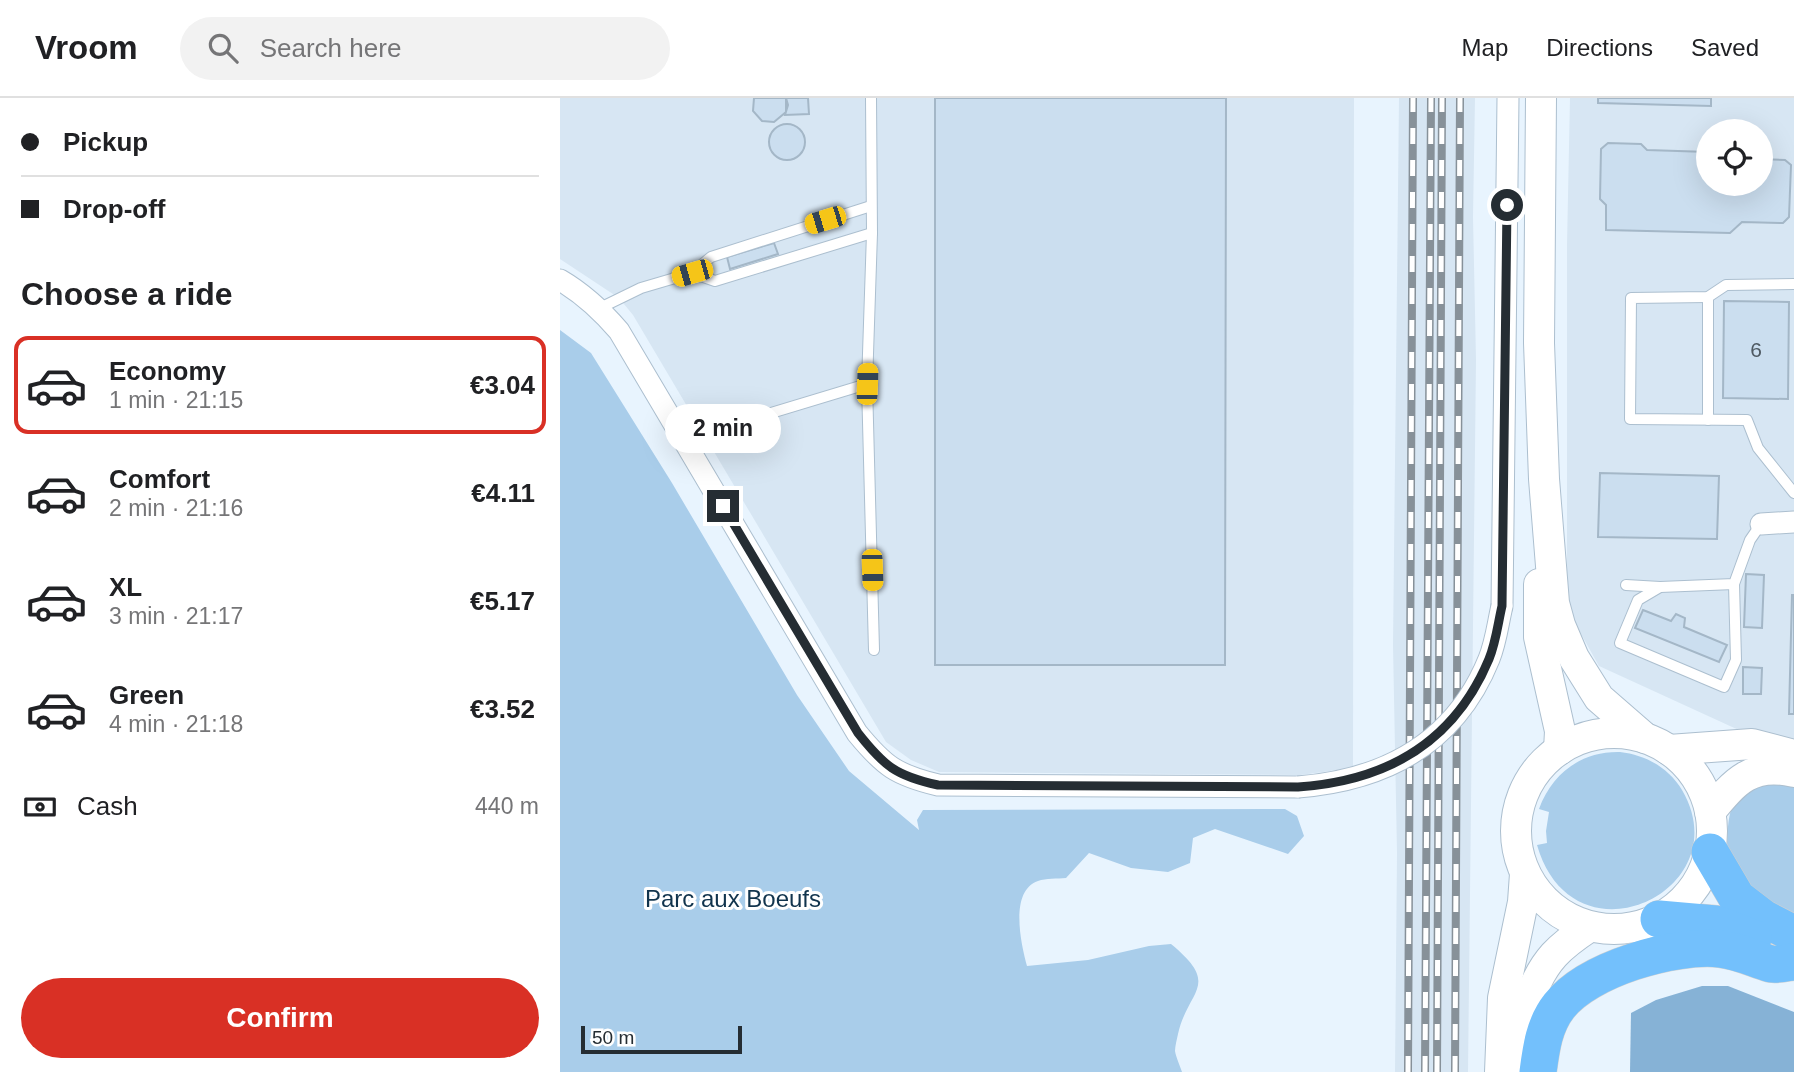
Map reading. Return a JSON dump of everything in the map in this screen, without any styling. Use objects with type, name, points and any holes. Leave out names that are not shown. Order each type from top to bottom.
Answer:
[{"type":"highway","points":[[1710,852],[1737,898],[1763,918],[1793,953]]},
{"type":"highway","points":[[1660,919],[1701,921],[1725,927],[1793,953]]},
{"type":"highway","points":[[1538,1072],[1543,1040],[1557,1008],[1569,994],[1598,975],[1690,947],[1739,951],[1773,964],[1793,953]]},
{"type":"main road","points":[[1541,98],[1539,344],[1544,479],[1554,603],[1574,658],[1599,698],[1657,744],[1684,762],[1695,777],[1710,812],[1712,832],[1710,852],[1692,891],[1660,919],[1625,929],[1606,930],[1573,921],[1551,907],[1534,889],[1525,874],[1516,840],[1519,805],[1534,774],[1559,750],[1592,735],[1610,733],[1657,744],[1752,744],[1794,755]]},
{"type":"main road","points":[[1544,479],[1539,637],[1560,731],[1559,750]]},
{"type":"main road","points":[[1710,812],[1732,786],[1748,775],[1774,768],[1794,772]]},
{"type":"main road","points":[[1500,1072],[1503,999],[1523,902],[1525,874]]},
{"type":"main road","points":[[1516,1072],[1518,1047],[1527,1006],[1544,968],[1555,954],[1589,926]]},
{"type":"street","points":[[560,280],[600,308],[619,331],[858,733],[880,760],[908,778],[938,785],[1298,787],[1329,784],[1368,775],[1401,760],[1432,739],[1458,712],[1490,657],[1502,606],[1508,98]]},
{"type":"street","points":[[1761,524],[1794,522]]},
{"type":"lane","points":[[871,98],[872,233],[867,384],[874,650]]},
{"type":"lane","points":[[600,308],[641,288],[692,273],[711,257],[871,206]]},
{"type":"lane","points":[[692,273],[715,281],[872,233]]},
{"type":"lane","points":[[1794,284],[1726,285],[1708,297],[1630,298],[1630,419],[1747,420],[1758,448],[1794,493]]},
{"type":"lane","points":[[1708,297],[1708,420]]},
{"type":"lane","points":[[682,440],[867,384]]},
{"type":"lane","points":[[1660,587],[1639,600],[1620,643],[1724,687],[1736,660],[1734,584],[1750,540],[1761,524]]},
{"type":"lane","points":[[1626,585],[1660,587],[1734,584]]},
{"type":"shaded area","points":[[560,98],[1354,98],[1353,768],[1300,775],[939,772],[911,760],[886,742],[633,315],[619,298],[560,259]]},
{"type":"shaded area","points":[[1399,98],[1475,98],[1473,217],[1476,360],[1468,1072],[1395,1072],[1397,853],[1393,645]]},
{"type":"shaded area","points":[[1570,98],[1794,98],[1794,748],[1754,737],[1599,666],[1567,609],[1567,245]]},
{"type":"shaded area","points":[[1702,986],[1728,986],[1794,1012],[1794,1072],[1630,1072],[1631,1013],[1656,1000]]},
{"type":"green space","name":"Parc aux Boeufs","points":[[560,330],[591,353],[672,483],[797,695],[849,771],[919,830],[917,820],[923,810],[1285,809],[1297,816],[1304,836],[1288,854],[1215,829],[1193,838],[1190,863],[1168,872],[1131,868],[1089,853],[1066,878],[1038,881],[1023,895],[1019,919],[1027,966],[1088,960],[1149,946],[1171,944],[1186,958],[1195,969],[1198,979],[1176,1045],[1175,1051],[1182,1072],[560,1072]]},
{"type":"green space","points":[[1620,752],[1639,756],[1656,764],[1677,782],[1694,826],[1689,859],[1672,885],[1645,902],[1614,909],[1583,903],[1556,883],[1537,845],[1547,843],[1549,812],[1539,809],[1560,775],[1593,755]]},
{"type":"green space","points":[[1794,782],[1794,918],[1771,913],[1727,855],[1732,807],[1742,791],[1754,784]]},
{"type":"building","points":[[754,98],[786,98],[786,112],[774,122],[762,121],[753,111]]},
{"type":"building","points":[[786,98],[808,98],[809,114],[785,115],[788,105]]},
{"type":"building","points":[[935,98],[1226,98],[1225,665],[935,665]]},
{"type":"building","points":[[1598,98],[1711,98],[1711,106],[1598,103]]},
{"type":"building","points":[[787,124],[799,130],[805,142],[799,154],[787,160],[775,154],[769,142],[775,130]]},
{"type":"building","points":[[1608,143],[1641,144],[1647,150],[1696,152],[1696,196],[1773,196],[1773,160],[1785,160],[1791,165],[1789,217],[1783,223],[1742,222],[1730,233],[1606,230],[1606,205],[1600,199],[1601,149]]},
{"type":"building","points":[[774,243],[778,254],[730,269],[727,257]]},
{"type":"building","points":[[1724,301],[1789,302],[1788,399],[1723,398]]},
{"type":"building","points":[[1600,473],[1719,476],[1717,539],[1598,537]]},
{"type":"building","points":[[1746,574],[1764,575],[1762,628],[1744,627]]},
{"type":"building","points":[[1792,595],[1794,714],[1789,714]]},
{"type":"building","points":[[1643,610],[1671,621],[1676,614],[1685,618],[1684,627],[1727,645],[1719,662],[1635,628]]},
{"type":"building","points":[[1743,667],[1762,668],[1761,694],[1743,694]]},
{"type":"railway","points":[[1408,1072],[1413,98]]},
{"type":"railway","points":[[1425,1072],[1431,98]]},
{"type":"railway","points":[[1437,1072],[1442,98]]},
{"type":"railway","points":[[1455,1072],[1460,98]]},
{"type":"route","points":[[723,506],[858,733],[880,760],[908,778],[938,785],[1298,787],[1350,780],[1384,769],[1417,751],[1458,712],[1490,657],[1502,606],[1507,205]]}]
